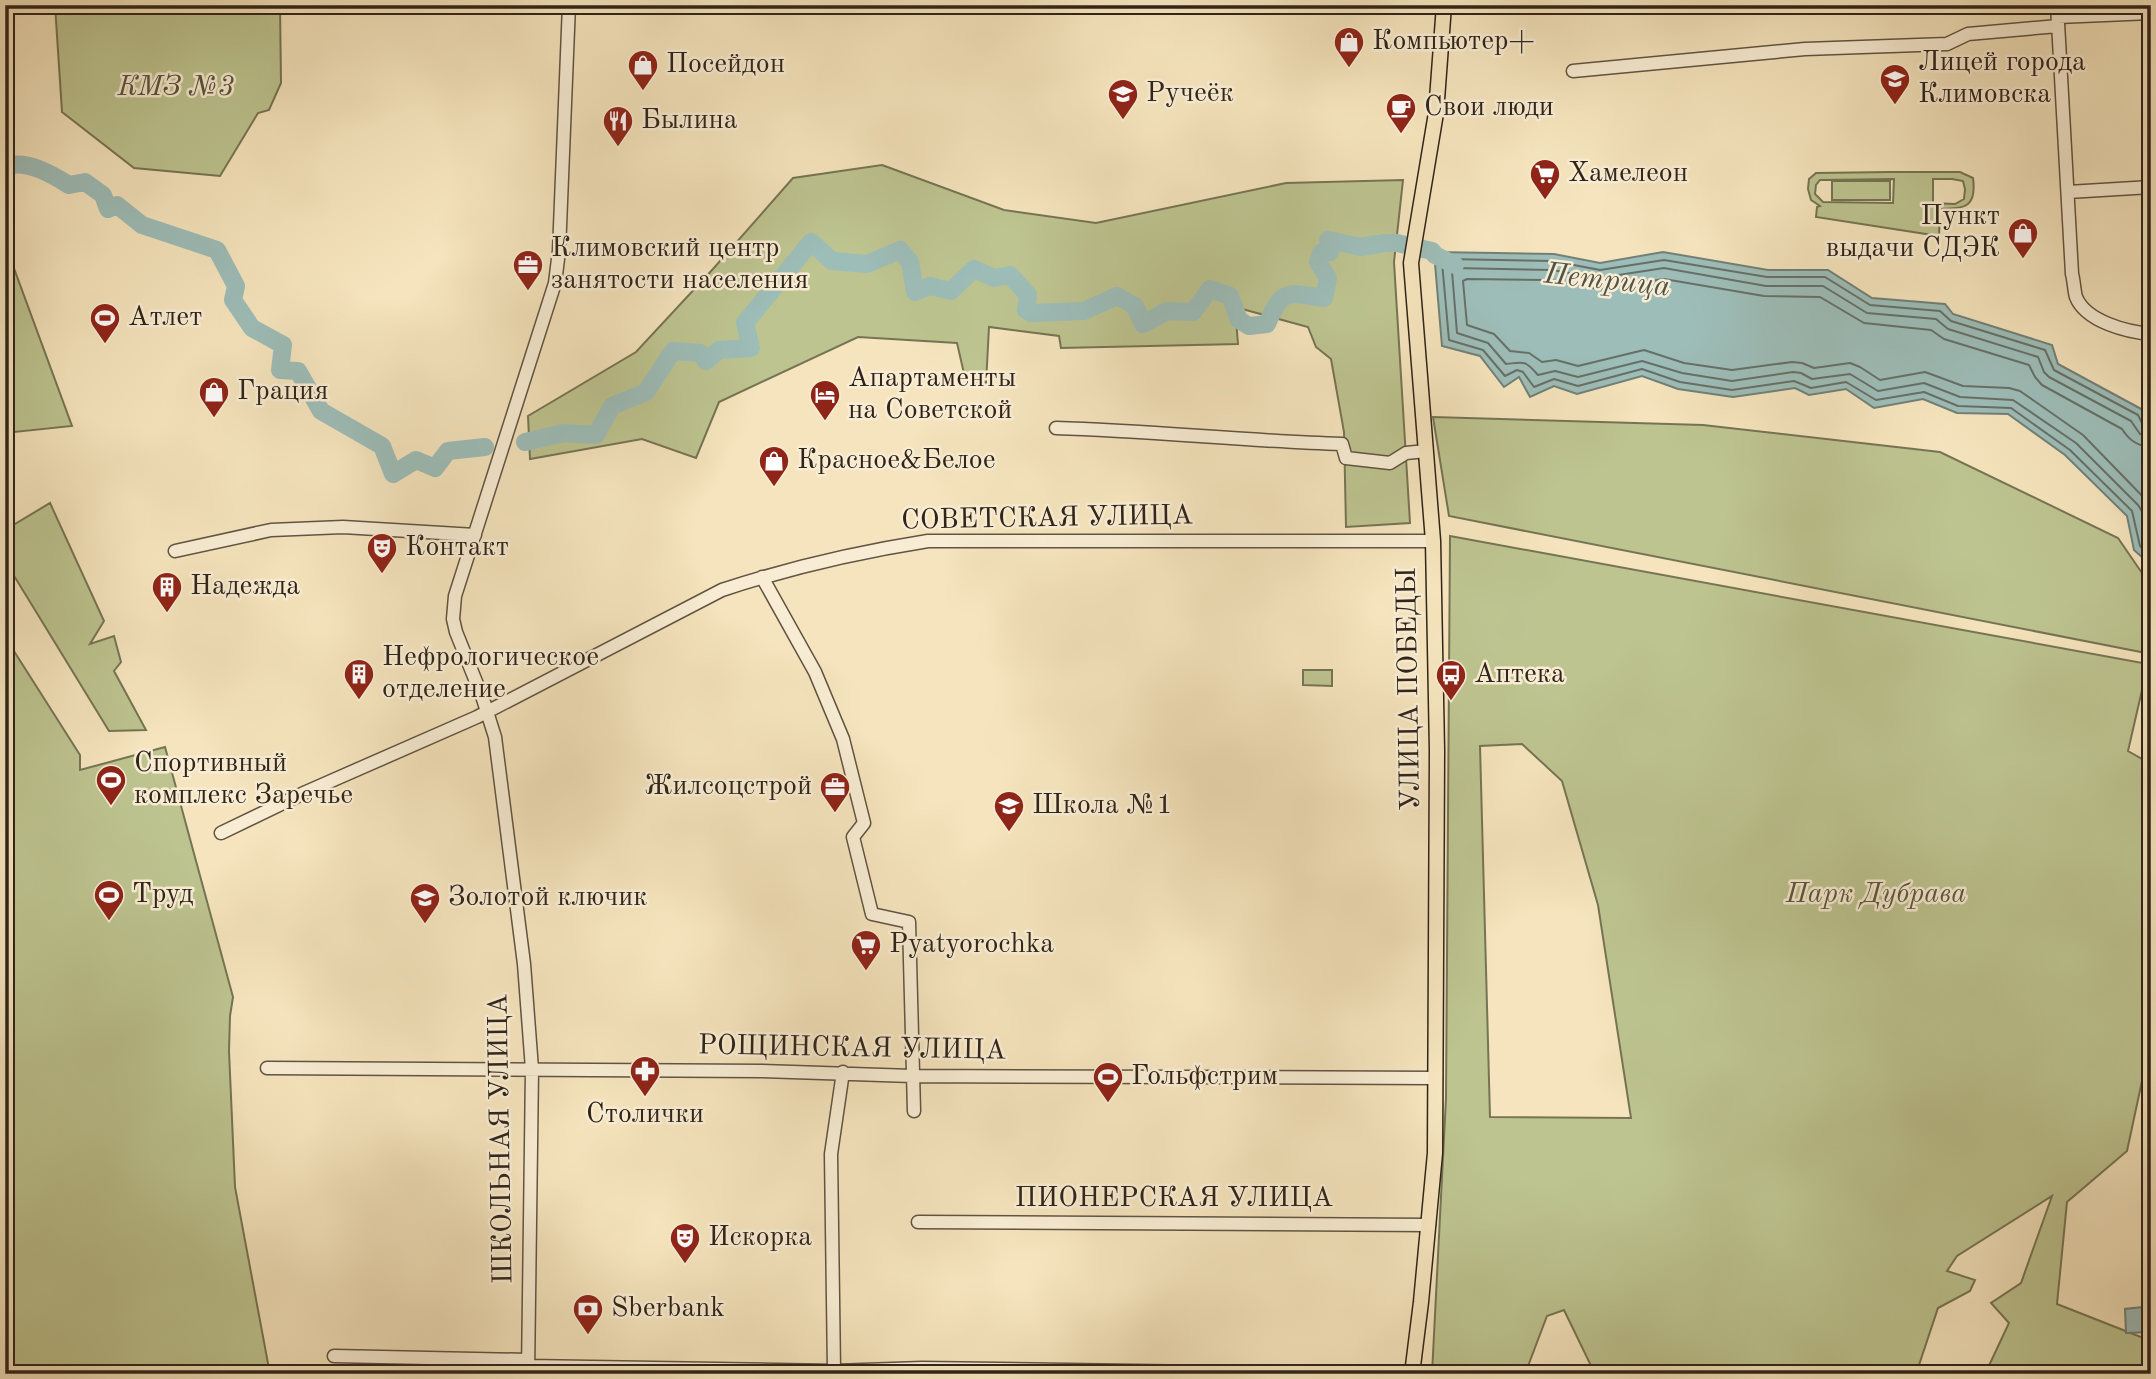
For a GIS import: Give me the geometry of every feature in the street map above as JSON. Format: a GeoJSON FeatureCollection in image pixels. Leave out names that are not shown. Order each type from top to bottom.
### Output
{"type":"FeatureCollection","features":[{"type":"Feature","properties":{"kind":"main road","name":"УЛИЦА ПОБЕДЫ"},"geometry":{"type":"LineString","coordinates":[[1412,1374],[1435,1153],[1437,704],[1433,541],[1411,263],[1436,113],[1444,5]]}},
{"type":"Feature","properties":{"kind":"street","name":"ШКОЛЬНАЯ УЛИЦА"},"geometry":{"type":"LineString","coordinates":[[528,1367],[532,1069],[524,964],[495,737],[453,619],[455,596],[555,283],[559,251],[569,5]]}},
{"type":"Feature","properties":{"kind":"street"},"geometry":{"type":"LineString","coordinates":[[1573,71],[1805,49],[1947,44],[1968,34],[2058,16],[2151,13]]}},
{"type":"Feature","properties":{"kind":"street"},"geometry":{"type":"LineString","coordinates":[[2058,16],[2072,274],[2077,298],[2084,309],[2098,319],[2130,332],[2151,334]]}},
{"type":"Feature","properties":{"kind":"street"},"geometry":{"type":"LineString","coordinates":[[2068,192],[2151,187]]}},
{"type":"Feature","properties":{"kind":"street"},"geometry":{"type":"LineString","coordinates":[[1056,428],[1149,431],[1262,441],[1342,444],[1346,458],[1390,463],[1406,453],[1426,451]]}},
{"type":"Feature","properties":{"kind":"street"},"geometry":{"type":"LineString","coordinates":[[174,551],[271,530],[343,527],[475,535]]}},
{"type":"Feature","properties":{"kind":"street","name":"СОВЕТСКАЯ УЛИЦА"},"geometry":{"type":"LineString","coordinates":[[221,833],[306,792],[487,712],[722,590],[762,577],[884,548],[928,541],[1433,541]]}},
{"type":"Feature","properties":{"kind":"street"},"geometry":{"type":"LineString","coordinates":[[762,577],[815,672],[843,739],[864,823],[853,837],[872,914],[909,922],[914,1111]]}},
{"type":"Feature","properties":{"kind":"street","name":"РОЩИНСКАЯ УЛИЦА"},"geometry":{"type":"LineString","coordinates":[[267,1068],[843,1072],[912,1076],[1436,1078]]}},
{"type":"Feature","properties":{"kind":"street"},"geometry":{"type":"LineString","coordinates":[[825,1371],[831,1154],[843,1072]]}},
{"type":"Feature","properties":{"kind":"street","name":"ПИОНЕРСКАЯ УЛИЦА"},"geometry":{"type":"LineString","coordinates":[[918,1222],[1429,1225]]}},
{"type":"Feature","properties":{"kind":"street"},"geometry":{"type":"LineString","coordinates":[[334,1356],[528,1367],[825,1371],[922,1368],[1347,1374]]}},
{"type":"Feature","properties":{"kind":"green space","name":"КМЗ №3"},"geometry":{"type":"Polygon","coordinates":[[[55,5],[280,5],[281,83],[269,110],[258,113],[220,176],[134,168],[62,112],[55,5]]]}},
{"type":"Feature","properties":{"kind":"green space"},"geometry":{"type":"Polygon","coordinates":[[[882,165],[1004,210],[1096,223],[1286,183],[1403,180],[1394,262],[1410,523],[1346,527],[1344,432],[1331,359],[1316,347],[1308,327],[1235,307],[1238,344],[1061,348],[1059,336],[989,327],[986,384],[966,382],[957,343],[858,337],[719,402],[696,458],[642,439],[530,459],[528,416],[636,352],[793,178],[882,165]]]}},
{"type":"Feature","properties":{"kind":"green space"},"geometry":{"type":"Polygon","coordinates":[[[1960,172],[1973,178],[1974,188],[1971,201],[1967,204],[1940,209],[1939,236],[1816,217],[1817,207],[1820,206],[1811,200],[1808,189],[1809,179],[1816,173],[1960,172]],[[1894,179],[1820,180],[1815,194],[1823,202],[1893,203],[1894,179]],[[1933,179],[1933,203],[1955,204],[1964,199],[1963,181],[1933,179]]]}},
{"type":"Feature","properties":{"kind":"green space"},"geometry":{"type":"Polygon","coordinates":[[[1832,181],[1890,181],[1890,200],[1832,200],[1832,181]]]}},
{"type":"Feature","properties":{"kind":"green space"},"geometry":{"type":"Polygon","coordinates":[[[5,244],[72,426],[5,433],[5,244]]]}},
{"type":"Feature","properties":{"kind":"green space"},"geometry":{"type":"Polygon","coordinates":[[[1433,417],[1703,425],[1940,452],[2118,538],[2142,573],[2151,576],[2151,654],[1449,516],[1433,417]]]}},
{"type":"Feature","properties":{"kind":"green space"},"geometry":{"type":"Polygon","coordinates":[[[50,503],[104,621],[90,644],[114,636],[121,662],[114,671],[146,730],[109,731],[5,561],[5,530],[50,503]]]}},
{"type":"Feature","properties":{"kind":"green space","name":"Парк Дубрава"},"geometry":{"type":"Polygon","coordinates":[[[1450,536],[2148,664],[2128,751],[2151,764],[2151,1039],[2127,1151],[2067,1202],[2057,1304],[2151,1341],[2151,1374],[1985,1374],[2009,1323],[1991,1303],[2021,1283],[2052,1196],[1957,1256],[1947,1271],[1975,1280],[1970,1291],[1938,1308],[1916,1374],[1595,1374],[1564,1310],[1547,1316],[1525,1374],[1432,1374],[1446,1098],[1450,536]],[[1522,744],[1480,746],[1490,1117],[1631,1118],[1598,905],[1562,781],[1522,744]]]}},
{"type":"Feature","properties":{"kind":"green space"},"geometry":{"type":"Polygon","coordinates":[[[5,637],[80,755],[80,770],[165,747],[233,997],[229,1051],[235,1187],[270,1374],[5,1374],[5,637]]]}},
{"type":"Feature","properties":{"kind":"green space"},"geometry":{"type":"Polygon","coordinates":[[[1303,670],[1332,670],[1332,686],[1303,685],[1303,670]]]}},
{"type":"Feature","properties":{"kind":"water"},"geometry":{"type":"Polygon","coordinates":[[[1434,252],[1554,254],[1600,263],[1663,252],[1768,270],[1828,270],[1872,298],[1945,304],[1953,314],[2052,345],[2058,364],[2145,411],[2151,433],[2151,565],[2134,550],[2127,516],[2065,455],[2008,414],[1957,413],[1923,399],[1874,408],[1846,389],[1809,395],[1795,388],[1733,397],[1678,389],[1642,376],[1577,394],[1554,386],[1530,397],[1519,377],[1504,387],[1480,356],[1442,346],[1434,252]]]}},
{"type":"Feature","properties":{"kind":"water"},"geometry":{"type":"Polygon","coordinates":[[[2151,1306],[2151,1332],[2126,1333],[2125,1309],[2151,1306]]]}},
{"type":"Feature","properties":{"kind":"waterway","name":"Петрица"},"geometry":{"type":"LineString","coordinates":[[5,167],[30,166],[69,185],[85,182],[103,195],[108,209],[117,205],[142,225],[217,250],[236,286],[233,300],[252,328],[283,345],[280,370],[298,371],[321,411],[382,446],[393,474],[416,460],[435,468],[448,451],[485,447]]}},
{"type":"Feature","properties":{"kind":"waterway","name":"Петрица"},"geometry":{"type":"LineString","coordinates":[[525,442],[564,433],[596,435],[612,406],[646,392],[673,351],[700,353],[706,361],[719,350],[751,348],[745,323],[811,242],[832,261],[867,264],[900,250],[910,262],[915,292],[930,286],[951,291],[974,269],[994,278],[1010,275],[1028,295],[1026,310],[1031,313],[1084,311],[1117,296],[1135,306],[1143,324],[1167,311],[1193,312],[1210,289],[1230,296],[1239,320],[1249,326],[1267,324],[1277,304],[1288,295],[1324,298],[1328,278],[1318,262],[1321,253],[1330,252],[1328,240],[1361,247],[1397,243],[1432,251],[1455,265]]}},
{"type":"Feature","properties":{"kind":"place","name":"Компьютер+"},"geometry":{"type":"Point","coordinates":[1349,69]}},
{"type":"Feature","properties":{"kind":"place","name":"Посейдон"},"geometry":{"type":"Point","coordinates":[643,92]}},
{"type":"Feature","properties":{"kind":"place","name":"Лицей города Климовска"},"geometry":{"type":"Point","coordinates":[1895,106]}},
{"type":"Feature","properties":{"kind":"place","name":"Ручеёк"},"geometry":{"type":"Point","coordinates":[1123,121]}},
{"type":"Feature","properties":{"kind":"place","name":"Свои люди"},"geometry":{"type":"Point","coordinates":[1401,135]}},
{"type":"Feature","properties":{"kind":"place","name":"Былина"},"geometry":{"type":"Point","coordinates":[618,148]}},
{"type":"Feature","properties":{"kind":"place","name":"Хамелеон"},"geometry":{"type":"Point","coordinates":[1545,201]}},
{"type":"Feature","properties":{"kind":"place","name":"Пункт выдачи СДЭК"},"geometry":{"type":"Point","coordinates":[2023,260]}},
{"type":"Feature","properties":{"kind":"place","name":"Климовский центр занятости населения"},"geometry":{"type":"Point","coordinates":[528,292]}},
{"type":"Feature","properties":{"kind":"place","name":"Атлет"},"geometry":{"type":"Point","coordinates":[105,345]}},
{"type":"Feature","properties":{"kind":"place","name":"Грация"},"geometry":{"type":"Point","coordinates":[214,419]}},
{"type":"Feature","properties":{"kind":"place","name":"Апартаменты на Советской"},"geometry":{"type":"Point","coordinates":[825,422]}},
{"type":"Feature","properties":{"kind":"place","name":"Красное&Белое"},"geometry":{"type":"Point","coordinates":[774,488]}},
{"type":"Feature","properties":{"kind":"place","name":"Контакт"},"geometry":{"type":"Point","coordinates":[382,575]}},
{"type":"Feature","properties":{"kind":"place","name":"Надежда"},"geometry":{"type":"Point","coordinates":[167,614]}},
{"type":"Feature","properties":{"kind":"place","name":"Нефрологическое отделение"},"geometry":{"type":"Point","coordinates":[359,701]}},
{"type":"Feature","properties":{"kind":"place","name":"Аптека"},"geometry":{"type":"Point","coordinates":[1451,702]}},
{"type":"Feature","properties":{"kind":"place","name":"Спортивный комплекс Заречье"},"geometry":{"type":"Point","coordinates":[111,807]}},
{"type":"Feature","properties":{"kind":"place","name":"Жилсоцстрой"},"geometry":{"type":"Point","coordinates":[835,814]}},
{"type":"Feature","properties":{"kind":"place","name":"Школа №1"},"geometry":{"type":"Point","coordinates":[1009,833]}},
{"type":"Feature","properties":{"kind":"place","name":"Труд"},"geometry":{"type":"Point","coordinates":[109,922]}},
{"type":"Feature","properties":{"kind":"place","name":"Золотой ключик"},"geometry":{"type":"Point","coordinates":[425,925]}},
{"type":"Feature","properties":{"kind":"place","name":"Pyatyorochka"},"geometry":{"type":"Point","coordinates":[866,972]}},
{"type":"Feature","properties":{"kind":"place","name":"Столички"},"geometry":{"type":"Point","coordinates":[645,1098]}},
{"type":"Feature","properties":{"kind":"place","name":"Гольфстрим"},"geometry":{"type":"Point","coordinates":[1108,1104]}},
{"type":"Feature","properties":{"kind":"place","name":"Искорка"},"geometry":{"type":"Point","coordinates":[685,1265]}},
{"type":"Feature","properties":{"kind":"place","name":"Sberbank"},"geometry":{"type":"Point","coordinates":[588,1336]}}]}
